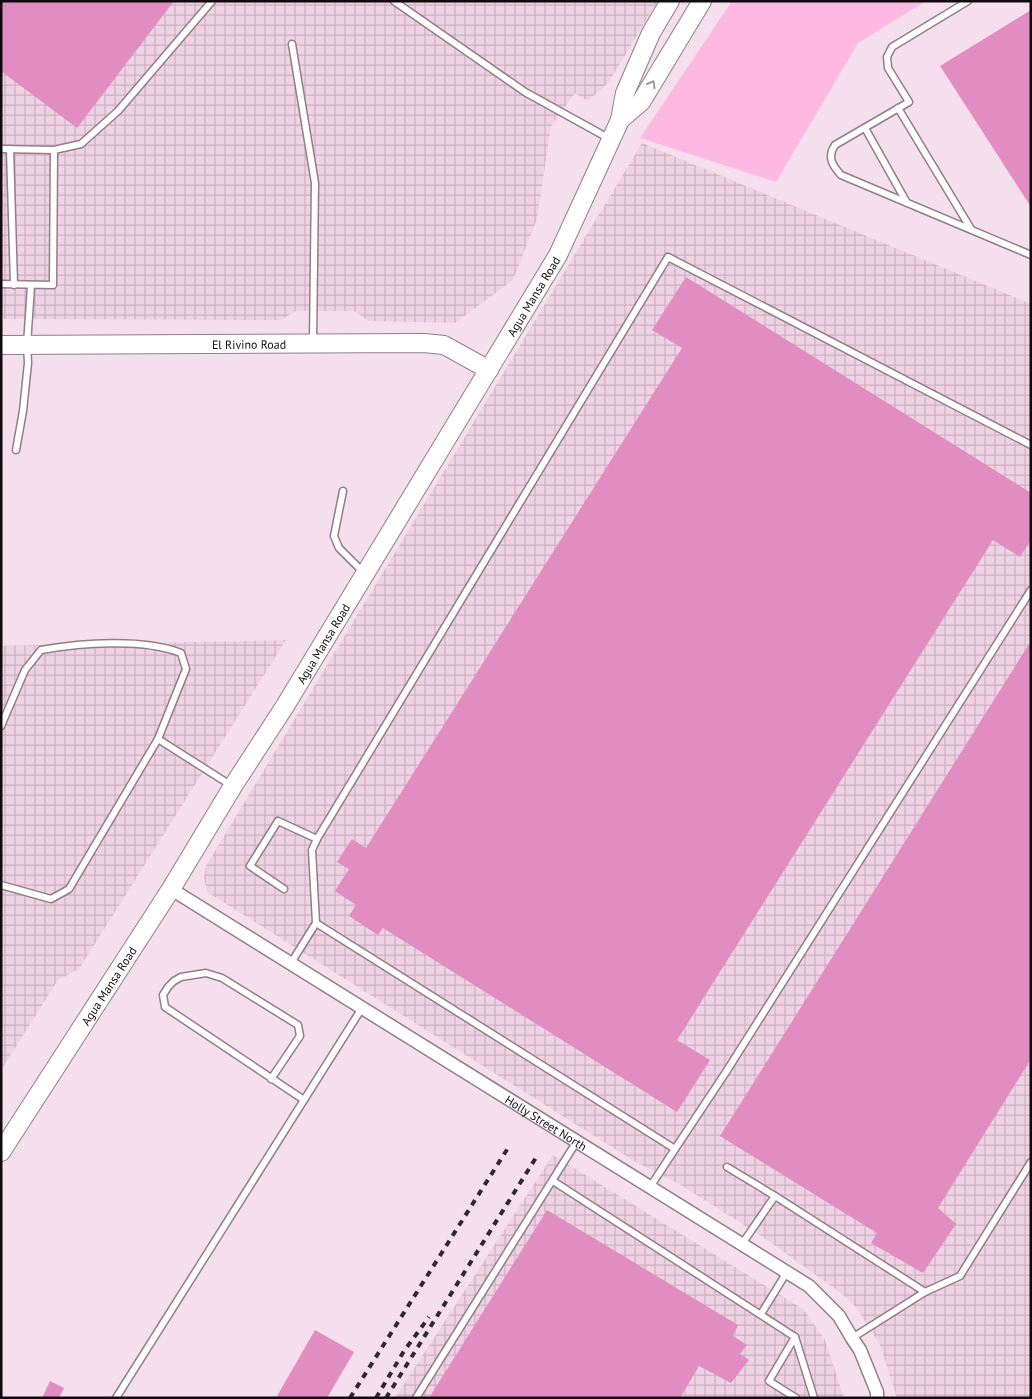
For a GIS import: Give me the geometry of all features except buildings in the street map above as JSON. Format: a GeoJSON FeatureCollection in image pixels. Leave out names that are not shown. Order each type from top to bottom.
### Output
{"type":"FeatureCollection","features":[{"type":"Feature","properties":{"kind":"main road","name":"Agua Mansa Road"},"geometry":{"type":"LineString","coordinates":[[1,1152],[172,889],[558,255],[620,120],[625,93],[651,33],[670,1]]}},
{"type":"Feature","properties":{"kind":"main road","name":"Agua Mansa Road"},"geometry":{"type":"LineString","coordinates":[[620,120],[641,102],[702,1]]}},
{"type":"Feature","properties":{"kind":"main road","name":"El Rivino Road"},"geometry":{"type":"LineString","coordinates":[[1,345],[424,343],[444,345],[489,370]]}},
{"type":"Feature","properties":{"kind":"street","name":"Holly Street North"},"geometry":{"type":"LineString","coordinates":[[172,889],[809,1286],[838,1316],[860,1350],[877,1392],[877,1398]]}},
{"type":"Feature","properties":{"kind":"lane"},"geometry":{"type":"LineString","coordinates":[[1,148],[54,150],[80,144],[118,111],[212,1]]}},
{"type":"Feature","properties":{"kind":"lane"},"geometry":{"type":"LineString","coordinates":[[394,1],[526,92],[611,140]]}},
{"type":"Feature","properties":{"kind":"lane"},"geometry":{"type":"LineString","coordinates":[[968,1],[892,46],[887,57],[888,68],[909,102],[836,146],[831,152],[832,166],[841,175],[1031,255]]}},
{"type":"Feature","properties":{"kind":"lane"},"geometry":{"type":"LineString","coordinates":[[292,44],[315,183],[313,343]]}},
{"type":"Feature","properties":{"kind":"lane"},"geometry":{"type":"LineString","coordinates":[[898,108],[972,230]]}},
{"type":"Feature","properties":{"kind":"lane"},"geometry":{"type":"LineString","coordinates":[[865,128],[907,203]]}},
{"type":"Feature","properties":{"kind":"lane"},"geometry":{"type":"LineString","coordinates":[[10,149],[14,285]]}},
{"type":"Feature","properties":{"kind":"lane"},"geometry":{"type":"LineString","coordinates":[[1,284],[53,285],[54,150]]}},
{"type":"Feature","properties":{"kind":"lane"},"geometry":{"type":"LineString","coordinates":[[291,964],[316,924],[312,850],[317,839],[668,258],[1031,445]]}},
{"type":"Feature","properties":{"kind":"lane"},"geometry":{"type":"LineString","coordinates":[[16,450],[28,363],[32,286]]}},
{"type":"Feature","properties":{"kind":"lane"},"geometry":{"type":"LineString","coordinates":[[343,491],[334,536],[339,548],[365,574]]}},
{"type":"Feature","properties":{"kind":"lane"},"geometry":{"type":"LineString","coordinates":[[650,1187],[726,1072],[1031,590]]}},
{"type":"Feature","properties":{"kind":"lane"},"geometry":{"type":"LineString","coordinates":[[1,726],[25,670],[41,650],[91,644],[166,647],[181,653],[186,669],[158,739],[69,889],[51,899],[1,885]]}},
{"type":"Feature","properties":{"kind":"lane"},"geometry":{"type":"LineString","coordinates":[[158,739],[233,786]]}},
{"type":"Feature","properties":{"kind":"lane"},"geometry":{"type":"LineString","coordinates":[[284,889],[250,866],[278,821],[317,839]]}},
{"type":"Feature","properties":{"kind":"lane"},"geometry":{"type":"LineString","coordinates":[[316,924],[675,1148]]}},
{"type":"Feature","properties":{"kind":"lane"},"geometry":{"type":"LineString","coordinates":[[271,1078],[300,1036],[298,1025],[222,978],[206,973],[181,977],[168,986],[163,995],[165,1007],[271,1078],[304,1100]]}},
{"type":"Feature","properties":{"kind":"lane"},"geometry":{"type":"LineString","coordinates":[[116,1398],[362,1008]]}},
{"type":"Feature","properties":{"kind":"lane"},"geometry":{"type":"LineString","coordinates":[[416,1398],[577,1141]]}},
{"type":"Feature","properties":{"kind":"lane"},"geometry":{"type":"LineString","coordinates":[[852,1338],[925,1292],[960,1276],[1031,1162]]}},
{"type":"Feature","properties":{"kind":"lane"},"geometry":{"type":"LineString","coordinates":[[727,1167],[925,1292]]}},
{"type":"Feature","properties":{"kind":"lane"},"geometry":{"type":"LineString","coordinates":[[553,1181],[795,1337],[814,1398]]}},
{"type":"Feature","properties":{"kind":"lane"},"geometry":{"type":"LineString","coordinates":[[742,1244],[775,1196]]}},
{"type":"Feature","properties":{"kind":"lane"},"geometry":{"type":"LineString","coordinates":[[761,1314],[787,1272]]}},
{"type":"Feature","properties":{"kind":"lane"},"geometry":{"type":"LineString","coordinates":[[795,1337],[769,1382],[796,1398]]}},
{"type":"Feature","properties":{"kind":"shaded area"},"geometry":{"type":"Polygon","coordinates":[[[1,1],[658,1],[608,83],[588,101],[575,93],[551,126],[537,219],[513,280],[455,323],[369,321],[354,311],[296,311],[281,320],[1,319],[1,1]]]}},
{"type":"Feature","properties":{"kind":"shaded area"},"geometry":{"type":"Polygon","coordinates":[[[732,1],[926,1],[858,43],[776,182],[640,138],[732,1]]]}},
{"type":"Feature","properties":{"kind":"shaded area"},"geometry":{"type":"Polygon","coordinates":[[[642,143],[1031,304],[1031,1398],[897,1398],[880,1345],[856,1307],[841,1293],[763,1237],[679,1184],[634,1161],[207,892],[204,878],[206,866],[642,143]]]}},
{"type":"Feature","properties":{"kind":"shaded area"},"geometry":{"type":"Polygon","coordinates":[[[286,640],[79,969],[58,980],[1,1070],[1,646],[286,640]]]}},
{"type":"Feature","properties":{"kind":"shaded area"},"geometry":{"type":"Polygon","coordinates":[[[553,1155],[803,1309],[825,1340],[844,1398],[395,1398],[553,1155]]]}},
{"type":"Feature","properties":{"kind":"railway"},"geometry":{"type":"LineString","coordinates":[[350,1398],[508,1148]]}},
{"type":"Feature","properties":{"kind":"railway"},"geometry":{"type":"LineString","coordinates":[[386,1398],[537,1156]]}},
{"type":"Feature","properties":{"kind":"railway"},"geometry":{"type":"LineString","coordinates":[[376,1398],[404,1351],[429,1317]]}}]}
